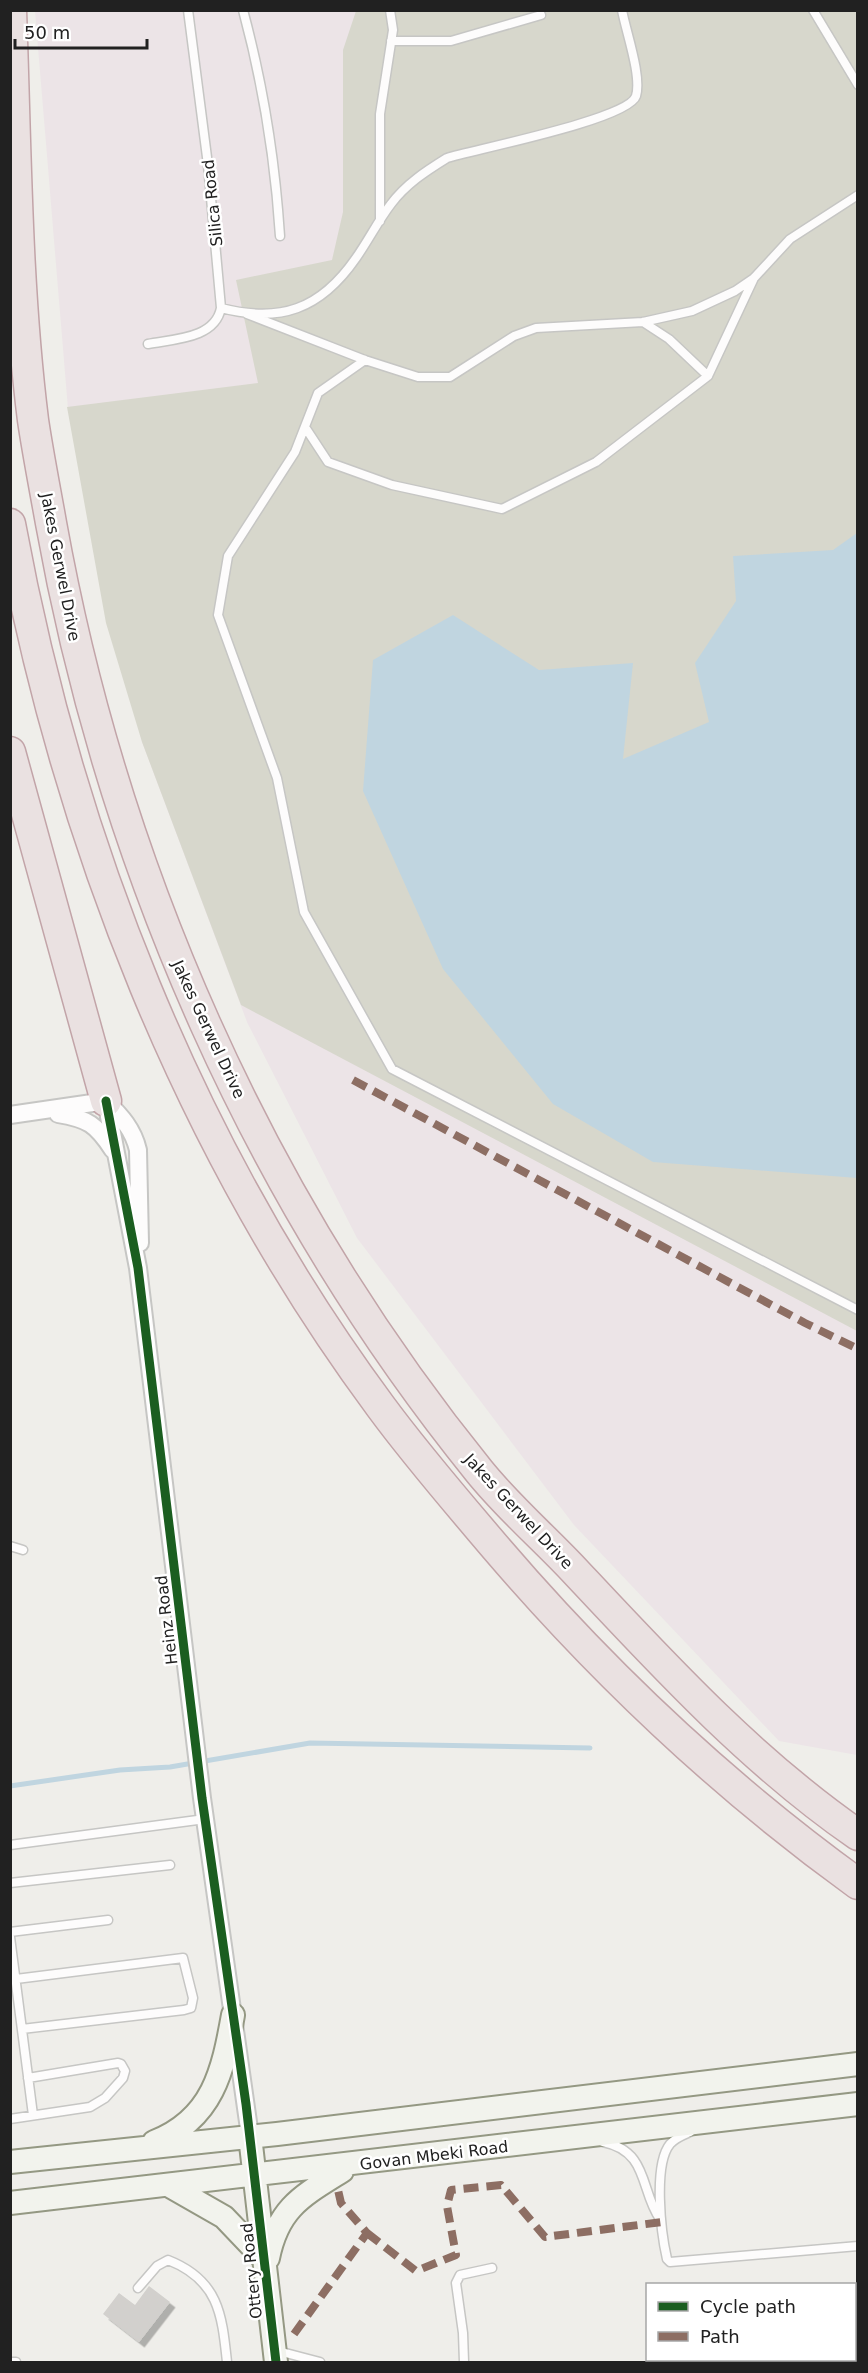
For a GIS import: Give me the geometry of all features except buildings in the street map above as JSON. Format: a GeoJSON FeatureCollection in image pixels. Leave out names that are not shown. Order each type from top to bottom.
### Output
{"type":"FeatureCollection","features":[{"type":"Feature","properties":{"kind":"highway","name":"Jakes Gerwel Drive"},"geometry":{"type":"LineString","coordinates":[[10,10],[24,326],[34,423],[64,593],[82,674],[112,779],[175,956],[225,1067],[278,1170],[344,1283],[414,1386],[483,1476],[658,1661],[752,1750],[858,1835]]}},
{"type":"Feature","properties":{"kind":"highway"},"geometry":{"type":"LineString","coordinates":[[10,524],[24,601],[75,795],[137,966],[184,1074],[242,1190],[307,1299],[381,1407],[529,1587],[584,1646],[624,1688],[722,1778],[814,1853],[858,1884]]}},
{"type":"Feature","properties":{"kind":"highway"},"geometry":{"type":"LineString","coordinates":[[10,752],[106,1101]]}},
{"type":"Feature","properties":{"kind":"main road"},"geometry":{"type":"LineString","coordinates":[[142,2147],[165,2138],[183,2126],[206,2102],[223,2068],[233,2016]]}},
{"type":"Feature","properties":{"kind":"main road"},"geometry":{"type":"LineString","coordinates":[[10,2162],[858,2064]]}},
{"type":"Feature","properties":{"kind":"main road","name":"Govan Mbeki Road"},"geometry":{"type":"LineString","coordinates":[[10,2203],[858,2104]]}},
{"type":"Feature","properties":{"kind":"main road","name":"Ottery Road"},"geometry":{"type":"LineString","coordinates":[[250,2136],[275,2356]]}},
{"type":"Feature","properties":{"kind":"main road"},"geometry":{"type":"LineString","coordinates":[[265,2266],[280,2219],[289,2208],[323,2181],[351,2165]]}},
{"type":"Feature","properties":{"kind":"main road"},"geometry":{"type":"LineString","coordinates":[[168,2186],[224,2217],[265,2266]]}},
{"type":"Feature","properties":{"kind":"street"},"geometry":{"type":"LineString","coordinates":[[10,1115],[45,1112],[106,1101]]}},
{"type":"Feature","properties":{"kind":"street","name":"Heinz Road"},"geometry":{"type":"LineString","coordinates":[[106,1101],[138,1268],[202,1798],[250,2136]]}},
{"type":"Feature","properties":{"kind":"street","name":"Heinz Road"},"geometry":{"type":"LineString","coordinates":[[106,1101],[129,1127],[138,1150],[141,1230],[138,1268]]}},
{"type":"Feature","properties":{"kind":"street"},"geometry":{"type":"LineString","coordinates":[[45,1112],[86,1120],[102,1133],[118,1156]]}},
{"type":"Feature","properties":{"kind":"lane","name":"Silica Road"},"geometry":{"type":"LineString","coordinates":[[188,10],[208,165],[221,308]]}},
{"type":"Feature","properties":{"kind":"lane"},"geometry":{"type":"LineString","coordinates":[[243,10],[269,131],[280,236]]}},
{"type":"Feature","properties":{"kind":"lane"},"geometry":{"type":"LineString","coordinates":[[380,221],[380,114],[391,41],[390,10]]}},
{"type":"Feature","properties":{"kind":"lane"},"geometry":{"type":"LineString","coordinates":[[148,344],[202,333],[218,320],[221,308],[268,316],[287,312],[319,297],[354,260],[380,221],[409,184],[447,158],[600,119],[629,105],[636,96],[637,79],[622,10]]}},
{"type":"Feature","properties":{"kind":"lane"},"geometry":{"type":"LineString","coordinates":[[813,10],[858,85]]}},
{"type":"Feature","properties":{"kind":"lane"},"geometry":{"type":"LineString","coordinates":[[391,41],[451,41],[541,15]]}},
{"type":"Feature","properties":{"kind":"lane"},"geometry":{"type":"LineString","coordinates":[[247,314],[365,360],[418,377],[450,377],[514,336],[536,328],[643,322],[692,311],[735,291],[754,278],[790,239],[858,195]]}},
{"type":"Feature","properties":{"kind":"lane"},"geometry":{"type":"LineString","coordinates":[[305,427],[328,462],[392,485],[502,509],[596,462],[708,376],[754,278]]}},
{"type":"Feature","properties":{"kind":"lane"},"geometry":{"type":"LineString","coordinates":[[643,322],[669,339],[708,376]]}},
{"type":"Feature","properties":{"kind":"lane"},"geometry":{"type":"LineString","coordinates":[[365,360],[318,393],[295,452],[228,556],[218,615],[277,778],[304,912],[392,1069],[858,1310]]}},
{"type":"Feature","properties":{"kind":"lane"},"geometry":{"type":"LineString","coordinates":[[10,1546],[23,1550]]}},
{"type":"Feature","properties":{"kind":"lane"},"geometry":{"type":"LineString","coordinates":[[10,1845],[205,1819]]}},
{"type":"Feature","properties":{"kind":"lane"},"geometry":{"type":"LineString","coordinates":[[10,1882],[170,1865]]}},
{"type":"Feature","properties":{"kind":"lane"},"geometry":{"type":"LineString","coordinates":[[10,1932],[108,1920]]}},
{"type":"Feature","properties":{"kind":"lane"},"geometry":{"type":"LineString","coordinates":[[10,1937],[33,2115]]}},
{"type":"Feature","properties":{"kind":"lane"},"geometry":{"type":"LineString","coordinates":[[16,1979],[183,1958],[193,1998],[191,2008],[184,2010],[22,2029]]}},
{"type":"Feature","properties":{"kind":"lane"},"geometry":{"type":"LineString","coordinates":[[10,2119],[90,2107],[105,2098],[123,2078],[125,2071],[122,2064],[118,2063],[28,2078]]}},
{"type":"Feature","properties":{"kind":"lane"},"geometry":{"type":"LineString","coordinates":[[709,2122],[675,2139],[668,2145],[663,2162],[662,2222],[667,2259],[675,2264],[858,2246]]}},
{"type":"Feature","properties":{"kind":"lane"},"geometry":{"type":"LineString","coordinates":[[581,2138],[610,2144],[625,2152],[637,2164],[662,2222]]}},
{"type":"Feature","properties":{"kind":"lane"},"geometry":{"type":"LineString","coordinates":[[138,2288],[157,2265],[168,2260],[205,2284],[216,2297],[223,2319],[227,2362]]}},
{"type":"Feature","properties":{"kind":"lane"},"geometry":{"type":"LineString","coordinates":[[464,2362],[463,2333],[456,2283],[460,2276],[492,2268]]}},
{"type":"Feature","properties":{"kind":"lane"},"geometry":{"type":"LineString","coordinates":[[275,2356],[320,2362]]}},
{"type":"Feature","properties":{"kind":"lane"},"geometry":{"type":"LineString","coordinates":[[10,2362],[16,2362]]}},
{"type":"Feature","properties":{"kind":"shaded area"},"geometry":{"type":"Polygon","coordinates":[[[35,11],[857,11],[857,1755],[779,1741],[574,1525],[357,1238],[247,1022],[142,742],[68,409],[35,11]]]}},
{"type":"Feature","properties":{"kind":"shaded area"},"geometry":{"type":"Polygon","coordinates":[[[356,11],[857,11],[857,1331],[241,1005],[142,742],[106,623],[67,407],[258,383],[236,280],[332,260],[343,212],[343,50],[356,11]]]}},
{"type":"Feature","properties":{"kind":"water"},"geometry":{"type":"Polygon","coordinates":[[[857,533],[857,1178],[653,1162],[553,1104],[443,969],[363,791],[373,660],[453,615],[539,670],[633,663],[623,759],[709,722],[695,663],[736,601],[733,556],[833,550],[857,533]]]}},
{"type":"Feature","properties":{"kind":"waterway"},"geometry":{"type":"LineString","coordinates":[[10,1786],[120,1770],[170,1767],[310,1743],[590,1748]]}},
{"type":"Feature","properties":{"kind":"marked path"},"geometry":{"type":"LineString","coordinates":[[353,1080],[805,1323],[858,1349]]}},
{"type":"Feature","properties":{"kind":"marked path"},"geometry":{"type":"LineString","coordinates":[[367,2233],[416,2271],[456,2255],[447,2206],[451,2190],[501,2185],[545,2237],[662,2222]]}},
{"type":"Feature","properties":{"kind":"marked path"},"geometry":{"type":"LineString","coordinates":[[294,2334],[367,2233],[341,2203],[338,2190]]}},
{"type":"Feature","properties":{"kind":"cycle path"},"geometry":{"type":"LineString","coordinates":[[106,1101],[138,1268],[202,1798],[246,2104],[276,2362]]}}]}
